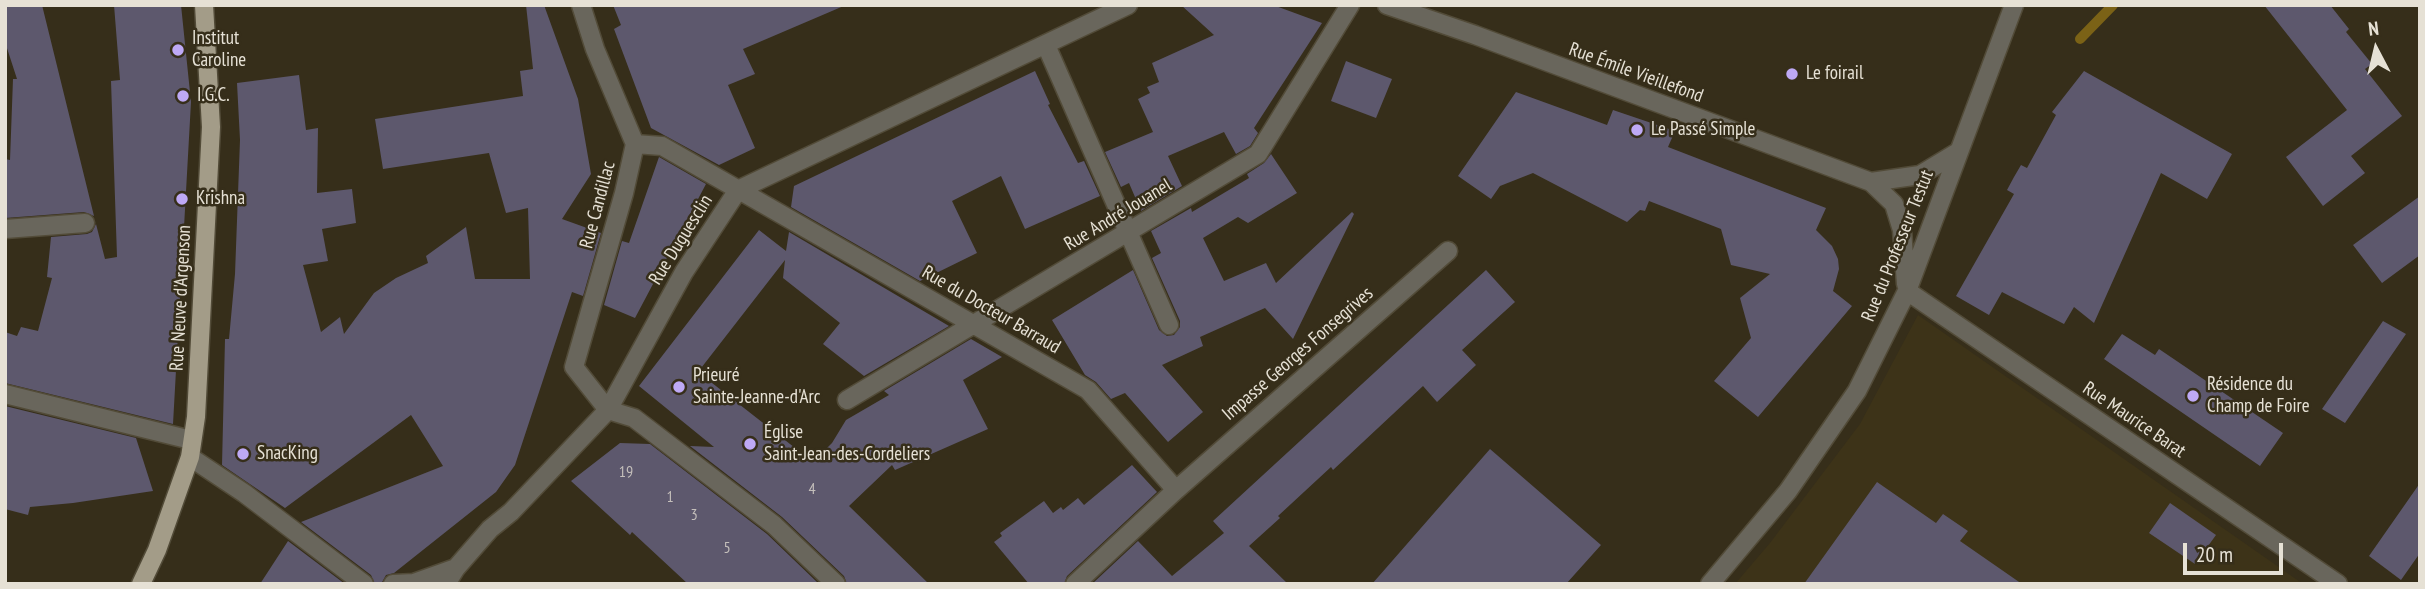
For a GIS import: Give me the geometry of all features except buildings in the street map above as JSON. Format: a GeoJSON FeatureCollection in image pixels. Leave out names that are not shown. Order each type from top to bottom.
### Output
{"type":"FeatureCollection","features":[{"type":"Feature","properties":{"kind":"main road","name":"Rue Neuve d'Argenson"},"geometry":{"type":"LineString","coordinates":[[141,584],[158,550],[190,449],[196,417],[211,127],[204,5]]}},
{"type":"Feature","properties":{"kind":"street","name":"Rue Candillac"},"geometry":{"type":"LineString","coordinates":[[581,5],[595,50],[635,144],[624,193],[574,367],[608,410]]}},
{"type":"Feature","properties":{"kind":"street","name":"Rue Duguesclin"},"geometry":{"type":"LineString","coordinates":[[446,584],[489,529],[510,512],[608,410],[684,272],[738,190],[1128,5]]}},
{"type":"Feature","properties":{"kind":"street","name":"Rue André Jouanel"},"geometry":{"type":"LineString","coordinates":[[848,400],[1258,154],[1350,5]]}},
{"type":"Feature","properties":{"kind":"street","name":"Rue Émile Vieillefond"},"geometry":{"type":"LineString","coordinates":[[1387,5],[1871,182],[1894,204],[1902,230],[1907,291]]}},
{"type":"Feature","properties":{"kind":"street","name":"Rue du Professeur Testut"},"geometry":{"type":"LineString","coordinates":[[1710,584],[1788,491],[1857,391],[1907,291],[2014,5]]}},
{"type":"Feature","properties":{"kind":"street"},"geometry":{"type":"LineString","coordinates":[[1046,45],[1169,326]]}},
{"type":"Feature","properties":{"kind":"street","name":"Rue du Docteur Barraud"},"geometry":{"type":"LineString","coordinates":[[635,144],[662,146],[1088,390],[1176,489]]}},
{"type":"Feature","properties":{"kind":"street","name":"Rue Émile Vieillefond"},"geometry":{"type":"LineString","coordinates":[[1871,182],[1920,175],[1958,152]]}},
{"type":"Feature","properties":{"kind":"street"},"geometry":{"type":"LineString","coordinates":[[5,229],[85,223]]}},
{"type":"Feature","properties":{"kind":"street","name":"Impasse Georges Fonsegrives"},"geometry":{"type":"LineString","coordinates":[[1176,489],[1448,251]]}},
{"type":"Feature","properties":{"kind":"street","name":"Rue Maurice Barat"},"geometry":{"type":"LineString","coordinates":[[1907,291],[2337,584]]}},
{"type":"Feature","properties":{"kind":"street"},"geometry":{"type":"LineString","coordinates":[[5,394],[190,449],[364,584]]}},
{"type":"Feature","properties":{"kind":"street"},"geometry":{"type":"LineString","coordinates":[[608,410],[634,418],[774,525],[836,584]]}},
{"type":"Feature","properties":{"kind":"street"},"geometry":{"type":"LineString","coordinates":[[1075,584],[1176,489]]}},
{"type":"Feature","properties":{"kind":"street"},"geometry":{"type":"LineString","coordinates":[[393,584],[414,583],[456,568]]}},
{"type":"Feature","properties":{"kind":"shaded area"},"geometry":{"type":"Polygon","coordinates":[[[1918,315],[2303,584],[1735,584],[1770,543],[1860,424],[1918,315]]]}},
{"type":"Feature","properties":{"kind":"waterway"},"geometry":{"type":"LineString","coordinates":[[2080,39],[2113,5]]}},
{"type":"Feature","properties":{"kind":"place","name":"Institut Caroline"},"geometry":{"type":"Point","coordinates":[178,50]}},
{"type":"Feature","properties":{"kind":"place","name":"Le foirail"},"geometry":{"type":"Point","coordinates":[1792,74]}},
{"type":"Feature","properties":{"kind":"place","name":"I.G.C."},"geometry":{"type":"Point","coordinates":[183,96]}},
{"type":"Feature","properties":{"kind":"place","name":"Le Passé Simple"},"geometry":{"type":"Point","coordinates":[1637,130]}},
{"type":"Feature","properties":{"kind":"place","name":"Krishna"},"geometry":{"type":"Point","coordinates":[182,199]}},
{"type":"Feature","properties":{"kind":"place","name":"Prieuré Sainte-Jeanne-d'Arc"},"geometry":{"type":"Point","coordinates":[679,387]}},
{"type":"Feature","properties":{"kind":"place","name":"Résidence du Champ de Foire"},"geometry":{"type":"Point","coordinates":[2193,396]}},
{"type":"Feature","properties":{"kind":"place","name":"Église Saint-Jean-des-Cordeliers"},"geometry":{"type":"Point","coordinates":[750,444]}},
{"type":"Feature","properties":{"kind":"place","name":"SnacKing"},"geometry":{"type":"Point","coordinates":[243,454]}}]}
